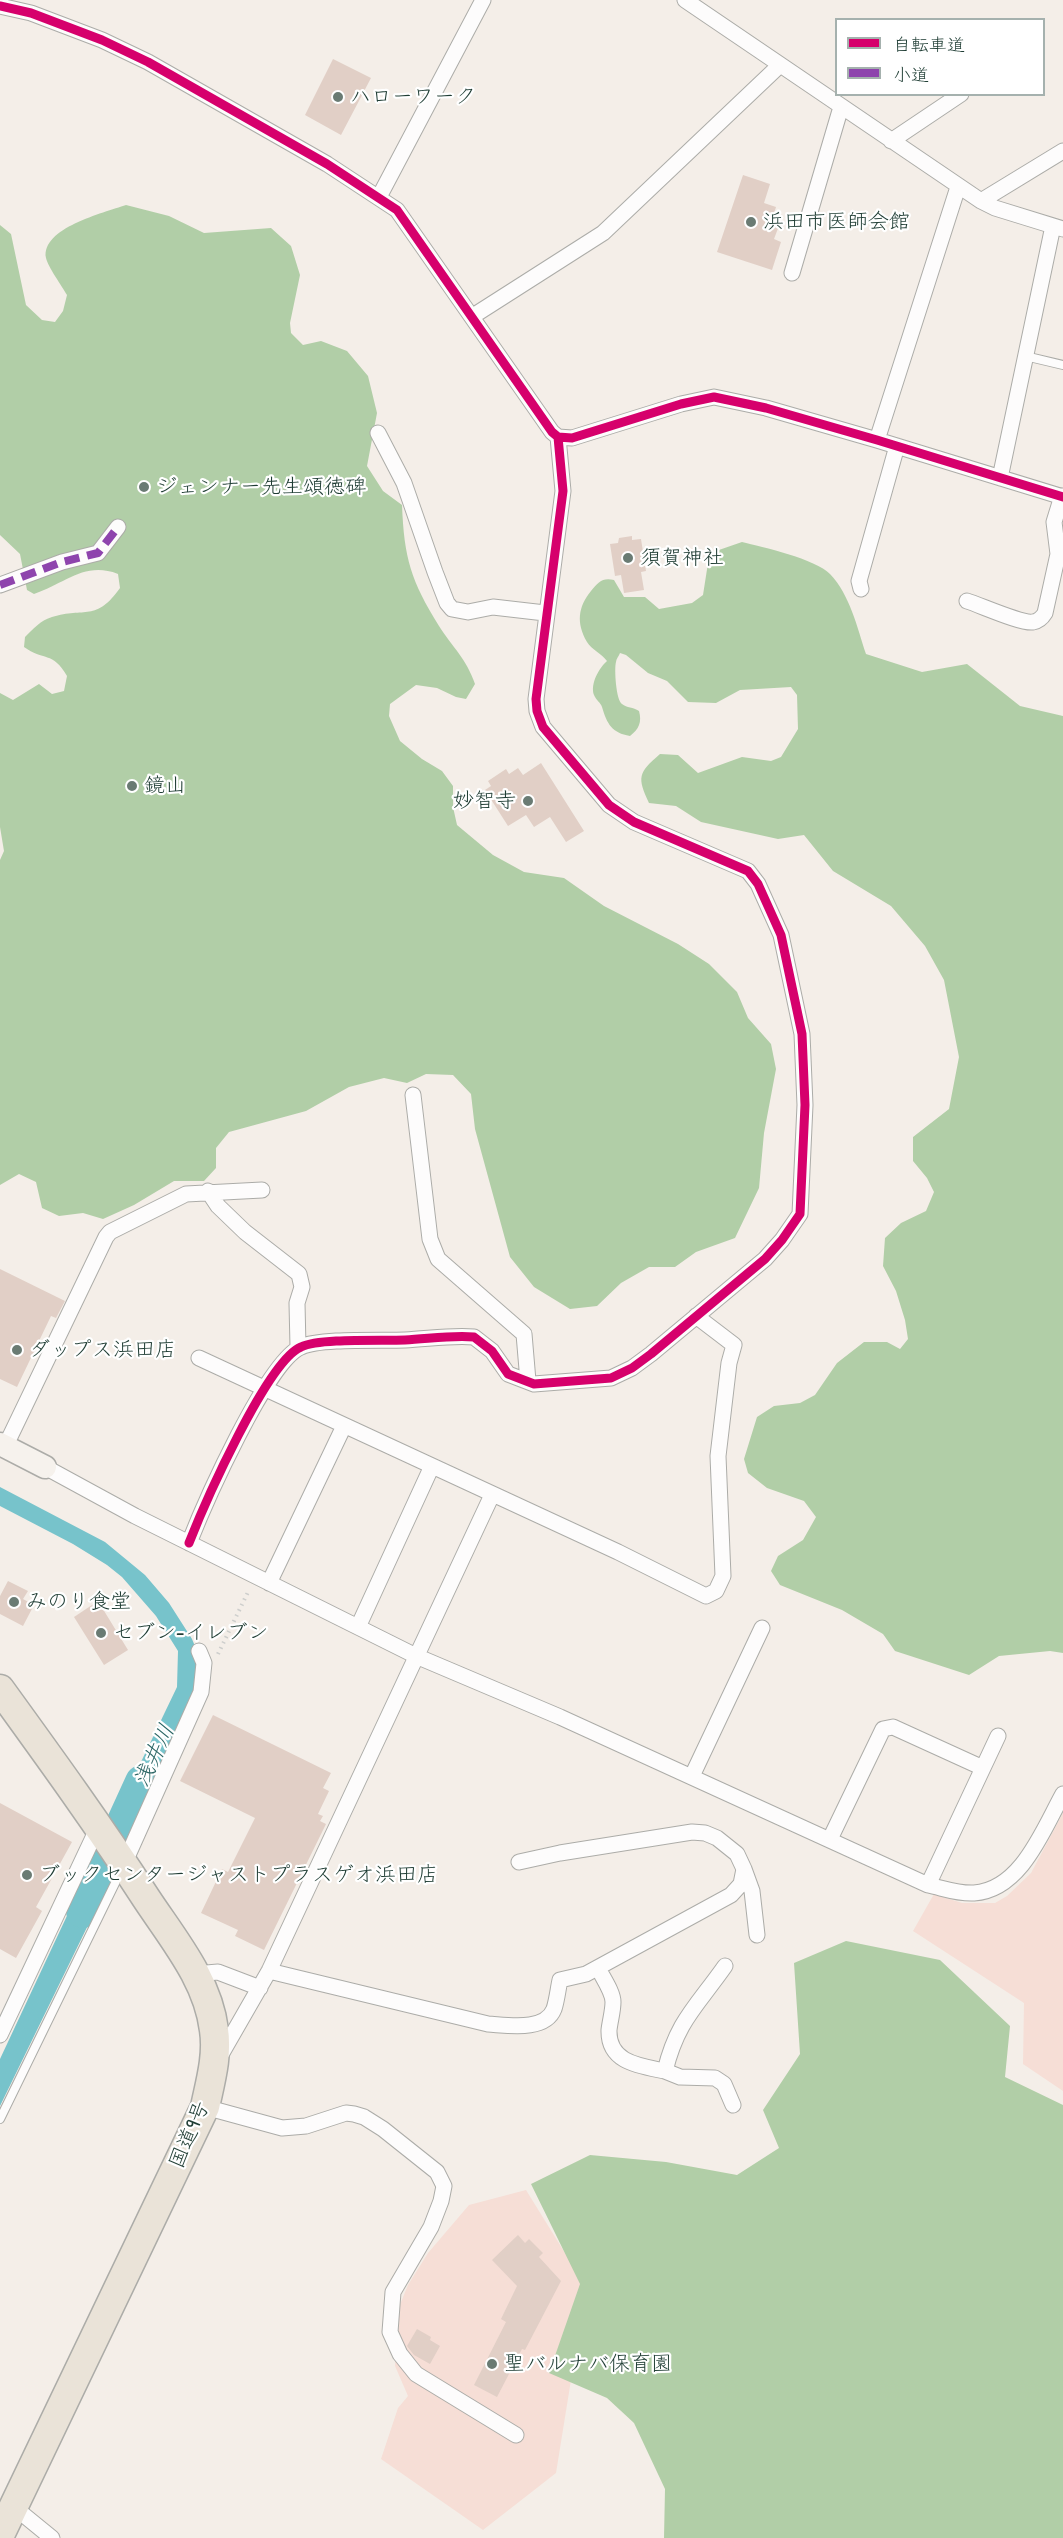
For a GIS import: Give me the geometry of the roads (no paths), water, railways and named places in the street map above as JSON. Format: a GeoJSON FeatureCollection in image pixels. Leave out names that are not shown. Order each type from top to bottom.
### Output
{"type":"FeatureCollection","features":[{"type":"Feature","properties":{"kind":"highway","name":"国道9号"},"geometry":{"type":"LineString","coordinates":[[0,1689],[112,1846],[195,1974],[204,1993],[214,2031],[213,2069],[205,2107],[0,2535]]}},
{"type":"Feature","properties":{"kind":"street"},"geometry":{"type":"LineString","coordinates":[[379,197],[483,0]]}},
{"type":"Feature","properties":{"kind":"street"},"geometry":{"type":"LineString","coordinates":[[685,0],[981,201],[995,208],[1058,227],[1025,356],[1000,478]]}},
{"type":"Feature","properties":{"kind":"street"},"geometry":{"type":"LineString","coordinates":[[0,6],[31,13],[102,40],[148,62],[327,164],[397,210],[552,432],[558,437],[572,438],[681,404],[714,397],[766,408],[1062,497],[1054,522],[1058,554],[1045,613],[1041,618],[1037,622],[1026,622],[967,601]]}},
{"type":"Feature","properties":{"kind":"street"},"geometry":{"type":"LineString","coordinates":[[473,316],[603,233],[780,65]]}},
{"type":"Feature","properties":{"kind":"street"},"geometry":{"type":"LineString","coordinates":[[891,141],[958,96]]}},
{"type":"Feature","properties":{"kind":"street"},"geometry":{"type":"LineString","coordinates":[[792,273],[841,107]]}},
{"type":"Feature","properties":{"kind":"street"},"geometry":{"type":"LineString","coordinates":[[981,201],[1063,151]]}},
{"type":"Feature","properties":{"kind":"street"},"geometry":{"type":"LineString","coordinates":[[877,440],[958,186]]}},
{"type":"Feature","properties":{"kind":"street"},"geometry":{"type":"LineString","coordinates":[[378,433],[404,483],[435,572],[447,603],[452,609],[463,613],[494,607],[545,613]]}},
{"type":"Feature","properties":{"kind":"street"},"geometry":{"type":"LineString","coordinates":[[189,1543],[263,1389],[298,1347],[351,1342],[474,1337],[492,1352],[508,1374],[534,1384],[611,1378],[632,1368],[765,1259],[800,1214],[804,1130],[802,1034],[782,935],[758,884],[748,871],[634,822],[609,805],[543,727],[537,711],[536,699],[545,613],[563,491],[558,437]]}},
{"type":"Feature","properties":{"kind":"street"},"geometry":{"type":"LineString","coordinates":[[861,589],[859,581],[897,446]]}},
{"type":"Feature","properties":{"kind":"street"},"geometry":{"type":"LineString","coordinates":[[0,585],[62,562],[98,553],[118,527]]}},
{"type":"Feature","properties":{"kind":"street"},"geometry":{"type":"LineString","coordinates":[[413,1095],[430,1239],[438,1259],[524,1334],[528,1381]]}},
{"type":"Feature","properties":{"kind":"street"},"geometry":{"type":"LineString","coordinates":[[262,1190],[208,1191],[174,1198],[115,1229],[106,1237],[3,1445],[189,1543],[416,1656],[692,1776],[928,1885],[972,1893],[996,1888],[1008,1879],[1025,1859],[1063,1794]]}},
{"type":"Feature","properties":{"kind":"street"},"geometry":{"type":"LineString","coordinates":[[208,1191],[218,1206],[245,1232],[298,1274],[302,1287],[297,1303],[298,1347]]}},
{"type":"Feature","properties":{"kind":"street"},"geometry":{"type":"LineString","coordinates":[[199,1358],[618,1552],[706,1596],[716,1591],[723,1576],[718,1456],[729,1362],[734,1346],[696,1316]]}},
{"type":"Feature","properties":{"kind":"street"},"geometry":{"type":"LineString","coordinates":[[263,1580],[344,1426]]}},
{"type":"Feature","properties":{"kind":"street"},"geometry":{"type":"LineString","coordinates":[[358,1627],[432,1466]]}},
{"type":"Feature","properties":{"kind":"street"},"geometry":{"type":"LineString","coordinates":[[213,2069],[269,1971],[492,1495]]}},
{"type":"Feature","properties":{"kind":"street"},"geometry":{"type":"LineString","coordinates":[[692,1776],[762,1628]]}},
{"type":"Feature","properties":{"kind":"street"},"geometry":{"type":"LineString","coordinates":[[0,2035],[198,1701],[203,1683],[204,1663],[200,1651]]}},
{"type":"Feature","properties":{"kind":"street"},"geometry":{"type":"LineString","coordinates":[[830,1839],[883,1729],[893,1727],[983,1768]]}},
{"type":"Feature","properties":{"kind":"street"},"geometry":{"type":"LineString","coordinates":[[928,1885],[998,1736]]}},
{"type":"Feature","properties":{"kind":"street"},"geometry":{"type":"LineString","coordinates":[[519,1862],[560,1853],[693,1832],[705,1833],[728,1845],[744,1869],[752,1891],[757,1935]]}},
{"type":"Feature","properties":{"kind":"street"},"geometry":{"type":"LineString","coordinates":[[269,1971],[488,2024],[521,2025],[548,2018],[554,2009],[560,1980],[586,1974],[720,1903],[741,1884],[744,1869]]}},
{"type":"Feature","properties":{"kind":"street"},"geometry":{"type":"LineString","coordinates":[[665,2071],[671,2046],[681,2026],[725,1966]]}},
{"type":"Feature","properties":{"kind":"street"},"geometry":{"type":"LineString","coordinates":[[598,1968],[613,2001],[609,2030],[613,2049],[627,2062],[636,2066],[665,2071],[680,2077],[715,2078],[724,2084],[734,2105]]}},
{"type":"Feature","properties":{"kind":"street"},"geometry":{"type":"LineString","coordinates":[[195,1974],[218,1972],[260,1988]]}},
{"type":"Feature","properties":{"kind":"street"},"geometry":{"type":"LineString","coordinates":[[205,2107],[282,2128],[306,2126],[346,2113],[364,2117],[383,2129],[437,2172],[444,2186],[441,2201],[431,2227],[393,2292],[390,2332],[400,2354],[416,2374],[516,2435]]}},
{"type":"Feature","properties":{"kind":"street"},"geometry":{"type":"LineString","coordinates":[[14,2507],[52,2538]]}},
{"type":"Feature","properties":{"kind":"lane"},"geometry":{"type":"LineString","coordinates":[[1025,356],[1063,365]]}},
{"type":"Feature","properties":{"kind":"lane"},"geometry":{"type":"LineString","coordinates":[[0,2119],[112,1846]]}},
{"type":"Feature","properties":{"kind":"water"},"geometry":{"type":"Polygon","coordinates":[[[0,1487],[105,1542],[145,1575],[169,1603],[192,1639],[199,1656],[193,1698],[130,1837],[116,1814],[177,1687],[178,1651],[156,1616],[122,1577],[73,1544],[0,1506],[0,1487]]]}},
{"type":"Feature","properties":{"kind":"water"},"geometry":{"type":"Polygon","coordinates":[[[94,1858],[110,1880],[0,2106],[0,2059],[94,1858]]]}},
{"type":"Feature","properties":{"kind":"waterway","name":"浅井川"},"geometry":{"type":"LineString","coordinates":[[83,1911],[142,1782]]}},
{"type":"Feature","properties":{"kind":"place","name":"ハローワーク"},"geometry":{"type":"Point","coordinates":[338,97]}},
{"type":"Feature","properties":{"kind":"place","name":"浜田市医師会館"},"geometry":{"type":"Point","coordinates":[751,222]}},
{"type":"Feature","properties":{"kind":"place","name":"ジェンナー先生頌徳碑"},"geometry":{"type":"Point","coordinates":[144,487]}},
{"type":"Feature","properties":{"kind":"place","name":"須賀神社"},"geometry":{"type":"Point","coordinates":[628,558]}},
{"type":"Feature","properties":{"kind":"place","name":"鏡山"},"geometry":{"type":"Point","coordinates":[132,786]}},
{"type":"Feature","properties":{"kind":"place","name":"妙智寺"},"geometry":{"type":"Point","coordinates":[528,801]}},
{"type":"Feature","properties":{"kind":"place","name":"ダップス浜田店"},"geometry":{"type":"Point","coordinates":[17,1350]}},
{"type":"Feature","properties":{"kind":"place","name":"みのり食堂"},"geometry":{"type":"Point","coordinates":[14,1602]}},
{"type":"Feature","properties":{"kind":"place","name":"セブン-イレブン"},"geometry":{"type":"Point","coordinates":[101,1633]}},
{"type":"Feature","properties":{"kind":"place","name":"ブックセンタージャストプラスゲオ浜田店"},"geometry":{"type":"Point","coordinates":[27,1875]}},
{"type":"Feature","properties":{"kind":"place","name":"聖バルナバ保育園"},"geometry":{"type":"Point","coordinates":[492,2364]}}]}
